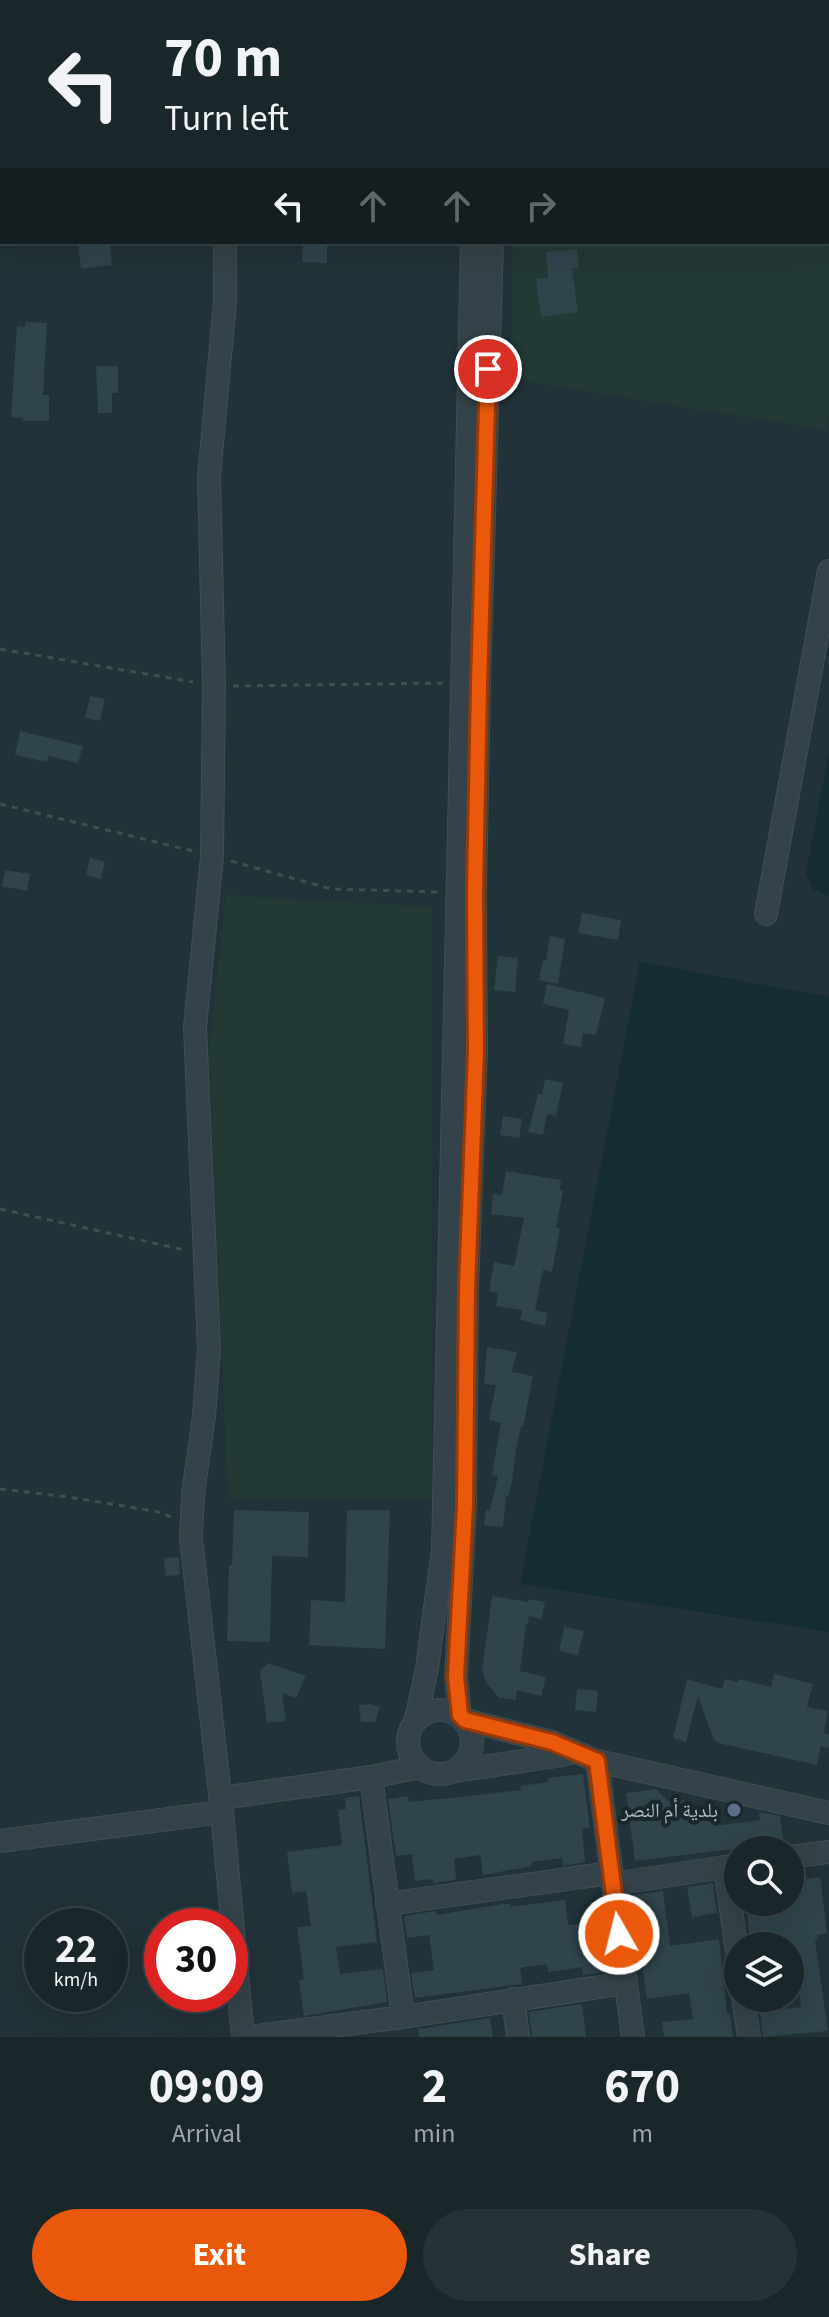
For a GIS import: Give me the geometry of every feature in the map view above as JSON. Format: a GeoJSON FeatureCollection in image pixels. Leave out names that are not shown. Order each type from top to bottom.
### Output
{"type":"FeatureCollection","features":[{"type":"Feature","properties":{"kind":"street"},"geometry":{"type":"LineString","coordinates":[[225,244],[225,302],[209,477],[214,686],[212,856],[195,1027],[209,1349],[191,1538],[246,2037],[626,1983]]}},
{"type":"Feature","properties":{"kind":"street"},"geometry":{"type":"LineString","coordinates":[[416,1720],[427,1668],[443,1549],[472,244]]}},
{"type":"Feature","properties":{"kind":"street"},"geometry":{"type":"LineString","coordinates":[[455,1771],[463,1765],[472,1748],[473,1738],[462,1718],[456,1677],[465,1505],[467,1289],[476,1051],[479,685],[492,244]]}},
{"type":"Feature","properties":{"kind":"street"},"geometry":{"type":"LineString","coordinates":[[766,914],[829,571]]}},
{"type":"Feature","properties":{"kind":"street"},"geometry":{"type":"LineString","coordinates":[[573,1752],[436,1774],[420,1767],[413,1759],[408,1739],[410,1729],[424,1713],[445,1709],[462,1718],[552,1742],[597,1761],[829,1813]]}},
{"type":"Feature","properties":{"kind":"street"},"geometry":{"type":"LineString","coordinates":[[597,1761],[633,2037]]}},
{"type":"Feature","properties":{"kind":"street"},"geometry":{"type":"LineString","coordinates":[[0,1841],[222,1805],[420,1767]]}},
{"type":"Feature","properties":{"kind":"street"},"geometry":{"type":"LineString","coordinates":[[371,1777],[403,2017]]}},
{"type":"Feature","properties":{"kind":"street"},"geometry":{"type":"LineString","coordinates":[[804,1855],[829,1852]]}},
{"type":"Feature","properties":{"kind":"street"},"geometry":{"type":"LineString","coordinates":[[387,1904],[724,1867]]}},
{"type":"Feature","properties":{"kind":"street"},"geometry":{"type":"LineString","coordinates":[[513,1999],[518,2037]]}},
{"type":"Feature","properties":{"kind":"street"},"geometry":{"type":"LineString","coordinates":[[745,2012],[749,2037]]}},
{"type":"Feature","properties":{"kind":"path"},"geometry":{"type":"LineString","coordinates":[[0,804],[331,889],[457,892]]}},
{"type":"Feature","properties":{"kind":"path"},"geometry":{"type":"LineString","coordinates":[[0,1209],[205,1254]]}},
{"type":"Feature","properties":{"kind":"path"},"geometry":{"type":"LineString","coordinates":[[0,1489],[159,1512],[181,1521],[191,1538]]}},
{"type":"Feature","properties":{"kind":"green space"},"geometry":{"type":"Polygon","coordinates":[[[513,244],[829,244],[829,414],[826,430],[511,379],[513,244]]]}},
{"type":"Feature","properties":{"kind":"green space"},"geometry":{"type":"Polygon","coordinates":[[[226,895],[432,907],[432,1498],[228,1498],[209,1051],[226,895]]]}},
{"type":"Feature","properties":{"kind":"water"},"geometry":{"type":"Polygon","coordinates":[[[829,752],[829,896],[813,889],[806,873],[829,752]]]}},
{"type":"Feature","properties":{"kind":"water"},"geometry":{"type":"Polygon","coordinates":[[[640,962],[829,997],[829,1632],[520,1584],[640,962]]]}},
{"type":"Feature","properties":{"kind":"building"},"geometry":{"type":"Polygon","coordinates":[[[78,244],[110,244],[112,265],[81,269],[78,244]]]}},
{"type":"Feature","properties":{"kind":"building"},"geometry":{"type":"Polygon","coordinates":[[[303,244],[327,244],[327,263],[302,262],[303,244]]]}},
{"type":"Feature","properties":{"kind":"building"},"geometry":{"type":"Polygon","coordinates":[[[577,249],[579,268],[572,268],[578,312],[541,317],[536,279],[548,277],[546,252],[577,249]]]}},
{"type":"Feature","properties":{"kind":"building"},"geometry":{"type":"Polygon","coordinates":[[[25,322],[47,323],[43,395],[49,395],[49,421],[23,421],[23,418],[11,417],[17,326],[25,327],[25,322]]]}},
{"type":"Feature","properties":{"kind":"building"},"geometry":{"type":"Polygon","coordinates":[[[96,366],[118,366],[118,393],[112,393],[112,413],[98,413],[96,366]]]}},
{"type":"Feature","properties":{"kind":"building"},"geometry":{"type":"Polygon","coordinates":[[[90,696],[105,699],[100,721],[85,718],[90,696]]]}},
{"type":"Feature","properties":{"kind":"building"},"geometry":{"type":"Polygon","coordinates":[[[20,731],[83,746],[78,763],[48,756],[47,762],[15,755],[20,731]]]}},
{"type":"Feature","properties":{"kind":"building"},"geometry":{"type":"Polygon","coordinates":[[[90,858],[105,862],[101,879],[86,875],[90,858]]]}},
{"type":"Feature","properties":{"kind":"building"},"geometry":{"type":"Polygon","coordinates":[[[5,870],[30,874],[27,891],[2,886],[5,870]]]}},
{"type":"Feature","properties":{"kind":"building"},"geometry":{"type":"Polygon","coordinates":[[[582,913],[621,920],[618,940],[578,933],[582,913]]]}},
{"type":"Feature","properties":{"kind":"building"},"geometry":{"type":"Polygon","coordinates":[[[550,936],[565,939],[558,984],[539,980],[550,936]]]}},
{"type":"Feature","properties":{"kind":"building"},"geometry":{"type":"Polygon","coordinates":[[[498,956],[518,958],[515,992],[494,990],[498,956]]]}},
{"type":"Feature","properties":{"kind":"building"},"geometry":{"type":"Polygon","coordinates":[[[547,984],[605,998],[596,1035],[583,1033],[581,1047],[563,1044],[569,1010],[543,1004],[547,984]]]}},
{"type":"Feature","properties":{"kind":"building"},"geometry":{"type":"Polygon","coordinates":[[[545,1079],[563,1083],[556,1116],[547,1114],[543,1135],[528,1132],[545,1079]]]}},
{"type":"Feature","properties":{"kind":"building"},"geometry":{"type":"Polygon","coordinates":[[[503,1116],[522,1119],[519,1138],[500,1135],[503,1116]]]}},
{"type":"Feature","properties":{"kind":"building"},"geometry":{"type":"Polygon","coordinates":[[[506,1171],[561,1180],[560,1190],[563,1191],[556,1228],[560,1229],[552,1272],[543,1270],[535,1310],[548,1313],[545,1326],[520,1320],[522,1310],[496,1306],[498,1293],[489,1291],[494,1262],[514,1266],[524,1218],[491,1214],[493,1194],[502,1195],[506,1171]]]}},
{"type":"Feature","properties":{"kind":"building"},"geometry":{"type":"Polygon","coordinates":[[[487,1347],[517,1352],[512,1372],[533,1376],[512,1482],[506,1496],[503,1527],[484,1525],[486,1509],[490,1510],[498,1476],[492,1475],[501,1423],[489,1420],[496,1385],[484,1384],[487,1347]]]}},
{"type":"Feature","properties":{"kind":"building"},"geometry":{"type":"Polygon","coordinates":[[[234,1510],[309,1512],[308,1557],[272,1556],[270,1642],[227,1641],[234,1510]]]}},
{"type":"Feature","properties":{"kind":"building"},"geometry":{"type":"Polygon","coordinates":[[[347,1510],[390,1510],[385,1649],[309,1645],[311,1600],[345,1602],[347,1510]]]}},
{"type":"Feature","properties":{"kind":"building"},"geometry":{"type":"Polygon","coordinates":[[[179,1557],[180,1575],[166,1576],[164,1558],[179,1557]]]}},
{"type":"Feature","properties":{"kind":"building"},"geometry":{"type":"Polygon","coordinates":[[[492,1596],[545,1602],[542,1619],[529,1616],[526,1623],[520,1671],[546,1677],[541,1696],[517,1690],[516,1700],[499,1698],[486,1682],[482,1671],[492,1596]]]}},
{"type":"Feature","properties":{"kind":"building"},"geometry":{"type":"Polygon","coordinates":[[[564,1627],[584,1631],[578,1655],[559,1651],[564,1627]]]}},
{"type":"Feature","properties":{"kind":"building"},"geometry":{"type":"Polygon","coordinates":[[[268,1663],[306,1676],[296,1698],[282,1693],[286,1721],[267,1723],[260,1671],[268,1663]]]}},
{"type":"Feature","properties":{"kind":"building"},"geometry":{"type":"Polygon","coordinates":[[[774,1674],[813,1684],[807,1707],[828,1711],[824,1733],[829,1734],[829,1748],[821,1746],[817,1765],[718,1743],[714,1740],[698,1696],[686,1742],[673,1738],[687,1679],[722,1689],[725,1679],[771,1687],[774,1674]]]}},
{"type":"Feature","properties":{"kind":"building"},"geometry":{"type":"Polygon","coordinates":[[[577,1689],[598,1691],[596,1712],[575,1710],[577,1689]]]}},
{"type":"Feature","properties":{"kind":"building"},"geometry":{"type":"Polygon","coordinates":[[[359,1705],[380,1707],[375,1722],[361,1722],[359,1705]]]}},
{"type":"Feature","properties":{"kind":"building"},"geometry":{"type":"Polygon","coordinates":[[[583,1774],[590,1828],[582,1829],[585,1862],[563,1866],[562,1858],[531,1862],[532,1866],[483,1875],[480,1855],[454,1859],[456,1880],[433,1883],[433,1879],[415,1881],[412,1854],[396,1856],[388,1799],[408,1796],[409,1802],[521,1790],[520,1786],[548,1782],[547,1778],[583,1774]]]}},
{"type":"Feature","properties":{"kind":"building"},"geometry":{"type":"Polygon","coordinates":[[[656,1789],[669,1802],[685,1800],[687,1817],[713,1813],[715,1826],[760,1820],[759,1812],[780,1816],[783,1836],[724,1836],[724,1850],[635,1861],[626,1793],[656,1789]]]}},
{"type":"Feature","properties":{"kind":"building"},"geometry":{"type":"Polygon","coordinates":[[[359,1796],[377,1942],[336,1947],[340,1974],[383,1969],[387,2002],[304,2016],[299,1980],[304,1979],[297,1927],[311,1926],[306,1891],[292,1893],[287,1852],[342,1845],[338,1810],[346,1809],[345,1798],[359,1796]]]}},
{"type":"Feature","properties":{"kind":"building"},"geometry":{"type":"Polygon","coordinates":[[[820,1877],[827,1933],[817,1935],[818,1940],[815,1940],[828,2031],[763,2037],[760,2012],[804,2012],[804,1932],[749,1932],[747,1916],[804,1916],[804,1879],[820,1877]]]}},
{"type":"Feature","properties":{"kind":"building"},"geometry":{"type":"Polygon","coordinates":[[[713,1883],[717,1913],[692,1917],[687,1887],[713,1883]]]}},
{"type":"Feature","properties":{"kind":"building"},"geometry":{"type":"Polygon","coordinates":[[[663,1891],[670,1946],[719,1939],[724,2012],[730,2013],[733,2037],[664,2037],[662,2022],[693,2019],[689,1993],[647,1999],[632,1895],[663,1891]]]}},
{"type":"Feature","properties":{"kind":"building"},"geometry":{"type":"Polygon","coordinates":[[[565,1900],[568,1925],[603,1921],[610,1971],[583,1975],[582,1967],[548,1972],[547,1964],[520,1968],[522,1984],[415,1998],[411,1973],[434,1970],[429,1935],[407,1938],[404,1916],[565,1900]]]}},
{"type":"Feature","properties":{"kind":"building"},"geometry":{"type":"Polygon","coordinates":[[[582,2004],[586,2037],[532,2037],[529,2012],[582,2004]]]}},
{"type":"Feature","properties":{"kind":"building"},"geometry":{"type":"Polygon","coordinates":[[[490,2018],[493,2037],[419,2037],[418,2029],[490,2018]]]}},
{"type":"Feature","properties":{"kind":"place","name":"بلدية أم النصر"},"geometry":{"type":"Point","coordinates":[734,1810]}},
{"type":"Feature","properties":{"kind":"route"},"geometry":{"type":"LineString","coordinates":[[488,369],[479,685],[476,1051],[467,1289],[465,1505],[456,1677],[460,1715],[465,1720],[552,1742],[597,1761],[619,1934]]}}]}
